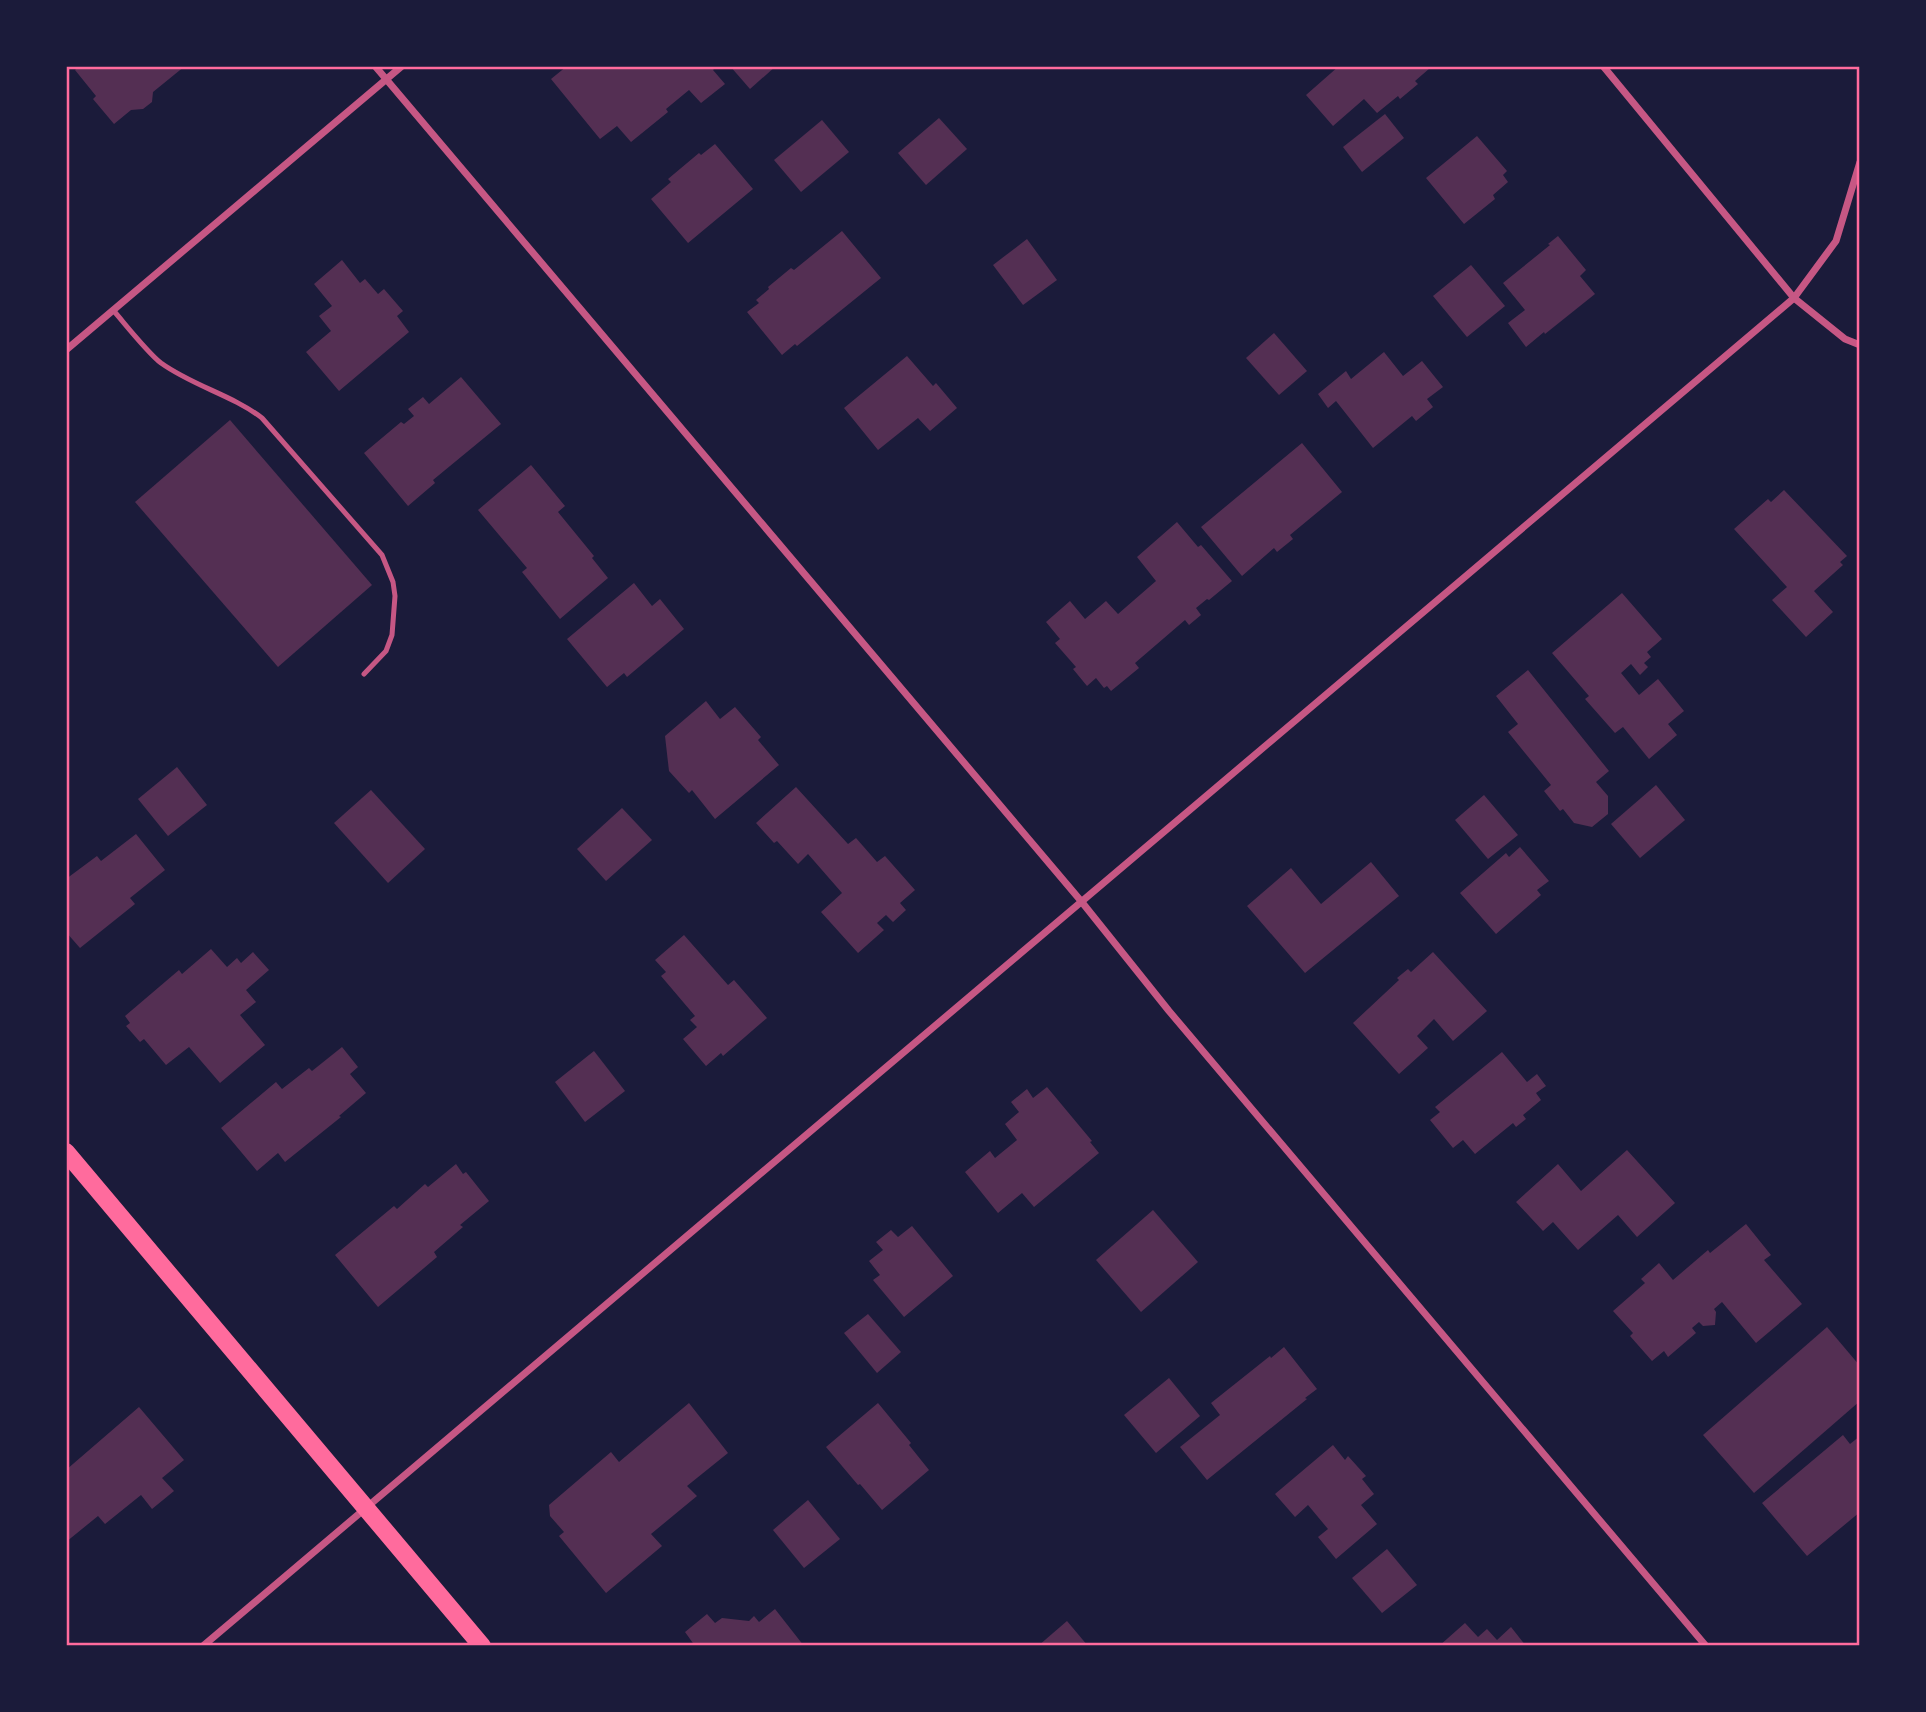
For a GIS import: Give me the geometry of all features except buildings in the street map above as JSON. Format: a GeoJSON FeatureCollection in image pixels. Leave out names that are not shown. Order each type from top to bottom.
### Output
{"type":"FeatureCollection","features":[{"type":"Feature","properties":{"kind":"main road"},"geometry":{"type":"LineString","coordinates":[[66,1152],[482,1646]]}},
{"type":"Feature","properties":{"kind":"street"},"geometry":{"type":"LineString","coordinates":[[375,66],[1706,1646]]}},
{"type":"Feature","properties":{"kind":"street"},"geometry":{"type":"LineString","coordinates":[[66,350],[402,66]]}},
{"type":"Feature","properties":{"kind":"street"},"geometry":{"type":"LineString","coordinates":[[1603,66],[1794,298],[1845,339],[1860,345]]}},
{"type":"Feature","properties":{"kind":"street"},"geometry":{"type":"LineString","coordinates":[[203,1646],[1794,298],[1836,241],[1860,162]]}},
{"type":"Feature","properties":{"kind":"lane"},"geometry":{"type":"LineString","coordinates":[[113,310],[159,362],[197,384],[246,406],[262,418],[382,555],[393,582],[395,596],[393,635],[386,651],[364,674]]}}]}
